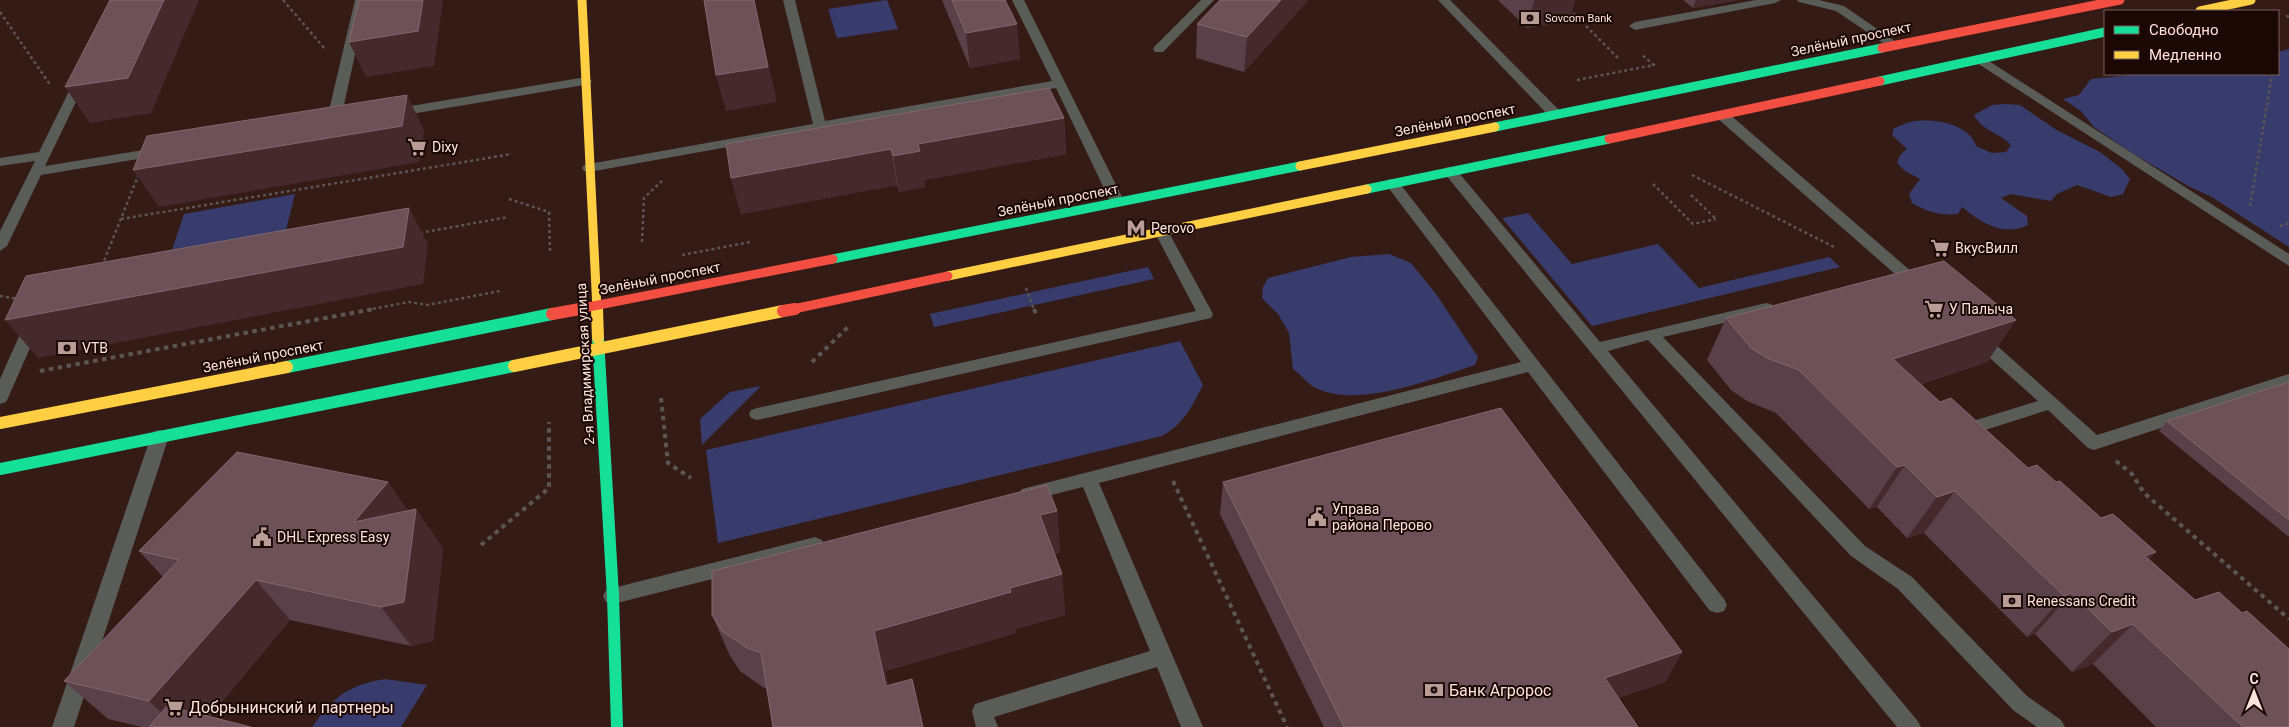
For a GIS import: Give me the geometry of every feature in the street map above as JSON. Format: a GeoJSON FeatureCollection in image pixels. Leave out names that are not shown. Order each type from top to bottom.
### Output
{"type":"FeatureCollection","features":[{"type":"Feature","properties":{"kind":"main road","name":"2-я Владимирская улица"},"geometry":{"type":"LineString","coordinates":[[582,0],[596,306],[614,596],[617,727]]}},
{"type":"Feature","properties":{"kind":"main road","name":"Зелёный проспект"},"geometry":{"type":"LineString","coordinates":[[0,423],[1118,203],[2120,0]]}},
{"type":"Feature","properties":{"kind":"main road"},"geometry":{"type":"LineString","coordinates":[[2205,10],[2251,0]]}},
{"type":"Feature","properties":{"kind":"main road"},"geometry":{"type":"LineString","coordinates":[[0,469],[599,349],[1722,115],[2104,32]]}},
{"type":"Feature","properties":{"kind":"lane"},"geometry":{"type":"LineString","coordinates":[[352,120],[328,123],[345,71],[361,0]]}},
{"type":"Feature","properties":{"kind":"lane"},"geometry":{"type":"LineString","coordinates":[[789,0],[820,127]]}},
{"type":"Feature","properties":{"kind":"lane"},"geometry":{"type":"LineString","coordinates":[[1018,0],[1118,203]]}},
{"type":"Feature","properties":{"kind":"lane"},"geometry":{"type":"LineString","coordinates":[[1159,50],[1208,0]]}},
{"type":"Feature","properties":{"kind":"lane"},"geometry":{"type":"LineString","coordinates":[[1444,0],[1556,115]]}},
{"type":"Feature","properties":{"kind":"lane"},"geometry":{"type":"LineString","coordinates":[[1636,26],[1775,0]]}},
{"type":"Feature","properties":{"kind":"lane"},"geometry":{"type":"LineString","coordinates":[[1803,0],[1840,8],[1896,46]]}},
{"type":"Feature","properties":{"kind":"lane"},"geometry":{"type":"LineString","coordinates":[[1981,60],[2289,261]]}},
{"type":"Feature","properties":{"kind":"lane"},"geometry":{"type":"LineString","coordinates":[[0,246],[86,67]]}},
{"type":"Feature","properties":{"kind":"lane"},"geometry":{"type":"LineString","coordinates":[[381,115],[586,81]]}},
{"type":"Feature","properties":{"kind":"lane"},"geometry":{"type":"LineString","coordinates":[[589,168],[1060,84]]}},
{"type":"Feature","properties":{"kind":"lane"},"geometry":{"type":"LineString","coordinates":[[1722,115],[1915,282],[1892,280]]}},
{"type":"Feature","properties":{"kind":"lane"},"geometry":{"type":"LineString","coordinates":[[36,172],[176,148]]}},
{"type":"Feature","properties":{"kind":"lane"},"geometry":{"type":"LineString","coordinates":[[0,162],[44,155]]}},
{"type":"Feature","properties":{"kind":"lane"},"geometry":{"type":"LineString","coordinates":[[1450,171],[1910,727]]}},
{"type":"Feature","properties":{"kind":"lane"},"geometry":{"type":"LineString","coordinates":[[1392,183],[1717,605]]}},
{"type":"Feature","properties":{"kind":"lane"},"geometry":{"type":"LineString","coordinates":[[757,414],[1205,314],[1161,231]]}},
{"type":"Feature","properties":{"kind":"lane"},"geometry":{"type":"LineString","coordinates":[[0,398],[41,304]]}},
{"type":"Feature","properties":{"kind":"lane"},"geometry":{"type":"LineString","coordinates":[[1598,348],[1651,334],[1786,304]]}},
{"type":"Feature","properties":{"kind":"lane"},"geometry":{"type":"LineString","coordinates":[[1969,330],[2094,443],[2289,380]]}},
{"type":"Feature","properties":{"kind":"lane"},"geometry":{"type":"LineString","coordinates":[[1651,334],[1858,551],[1905,583],[2020,703],[2054,727]]}},
{"type":"Feature","properties":{"kind":"lane"},"geometry":{"type":"LineString","coordinates":[[1011,498],[1532,365]]}},
{"type":"Feature","properties":{"kind":"lane"},"geometry":{"type":"LineString","coordinates":[[1988,450],[1966,430],[2051,403]]}},
{"type":"Feature","properties":{"kind":"lane"},"geometry":{"type":"LineString","coordinates":[[64,727],[160,436]]}},
{"type":"Feature","properties":{"kind":"lane"},"geometry":{"type":"LineString","coordinates":[[1089,479],[1192,727]]}},
{"type":"Feature","properties":{"kind":"lane"},"geometry":{"type":"LineString","coordinates":[[614,596],[833,540]]}},
{"type":"Feature","properties":{"kind":"lane"},"geometry":{"type":"LineString","coordinates":[[987,727],[982,712],[1163,656]]}},
{"type":"Feature","properties":{"kind":"path"},"geometry":{"type":"LineString","coordinates":[[283,0],[345,71]]}},
{"type":"Feature","properties":{"kind":"path"},"geometry":{"type":"LineString","coordinates":[[1566,6],[1618,58]]}},
{"type":"Feature","properties":{"kind":"path"},"geometry":{"type":"LineString","coordinates":[[0,12],[66,108]]}},
{"type":"Feature","properties":{"kind":"path"},"geometry":{"type":"LineString","coordinates":[[1577,80],[1654,65],[1641,54]]}},
{"type":"Feature","properties":{"kind":"path"},"geometry":{"type":"LineString","coordinates":[[2246,233],[2272,75]]}},
{"type":"Feature","properties":{"kind":"path"},"geometry":{"type":"LineString","coordinates":[[101,269],[147,153]]}},
{"type":"Feature","properties":{"kind":"path"},"geometry":{"type":"LineString","coordinates":[[121,219],[512,154]]}},
{"type":"Feature","properties":{"kind":"path"},"geometry":{"type":"LineString","coordinates":[[1692,175],[1834,247]]}},
{"type":"Feature","properties":{"kind":"path"},"geometry":{"type":"LineString","coordinates":[[642,242],[644,198],[664,179]]}},
{"type":"Feature","properties":{"kind":"path"},"geometry":{"type":"LineString","coordinates":[[1653,184],[1693,224],[1716,219],[1691,195]]}},
{"type":"Feature","properties":{"kind":"path"},"geometry":{"type":"LineString","coordinates":[[509,199],[549,212],[550,250]]}},
{"type":"Feature","properties":{"kind":"path"},"geometry":{"type":"LineString","coordinates":[[412,235],[508,217]]}},
{"type":"Feature","properties":{"kind":"path"},"geometry":{"type":"LineString","coordinates":[[682,255],[750,242]]}},
{"type":"Feature","properties":{"kind":"path"},"geometry":{"type":"LineString","coordinates":[[1026,288],[1036,314]]}},
{"type":"Feature","properties":{"kind":"path"},"geometry":{"type":"LineString","coordinates":[[9,377],[409,302],[427,305],[500,291]]}},
{"type":"Feature","properties":{"kind":"path"},"geometry":{"type":"LineString","coordinates":[[0,296],[41,304]]}},
{"type":"Feature","properties":{"kind":"path"},"geometry":{"type":"LineString","coordinates":[[661,398],[668,464],[691,478]]}},
{"type":"Feature","properties":{"kind":"path"},"geometry":{"type":"LineString","coordinates":[[480,545],[549,488],[549,422]]}},
{"type":"Feature","properties":{"kind":"path"},"geometry":{"type":"LineString","coordinates":[[2094,443],[2132,474],[2144,493],[2289,619]]}},
{"type":"Feature","properties":{"kind":"path"},"geometry":{"type":"LineString","coordinates":[[1163,460],[1287,727]]}},
{"type":"Feature","properties":{"kind":"shaded area"},"geometry":{"type":"Polygon","coordinates":[[[887,0],[898,29],[837,38],[828,9],[887,0]]]}},
{"type":"Feature","properties":{"kind":"shaded area"},"geometry":{"type":"Polygon","coordinates":[[[2289,49],[2289,247],[2210,196],[2190,187],[2132,153],[2094,127],[2081,111],[2063,99],[2079,95],[2091,79],[2132,75],[2279,75],[2279,52],[2289,49]]]}},
{"type":"Feature","properties":{"kind":"shaded area"},"geometry":{"type":"Polygon","coordinates":[[[1992,105],[2020,105],[2055,129],[2100,152],[2123,170],[2130,179],[2123,194],[2111,197],[2077,185],[2057,194],[2051,201],[2011,194],[2001,198],[2027,216],[2028,225],[2010,230],[1985,223],[1962,207],[1958,214],[1940,214],[1912,203],[1909,194],[1920,179],[1905,171],[1897,163],[1900,155],[1907,149],[1892,135],[1894,128],[1913,121],[1942,122],[1951,124],[1967,133],[1976,146],[1992,153],[2006,152],[2011,145],[1981,124],[1974,115],[1992,105]]]}},
{"type":"Feature","properties":{"kind":"shaded area"},"geometry":{"type":"Polygon","coordinates":[[[295,194],[286,230],[172,250],[184,214],[295,194]]]}},
{"type":"Feature","properties":{"kind":"shaded area"},"geometry":{"type":"Polygon","coordinates":[[[1528,213],[1572,264],[1658,244],[1699,288],[1829,257],[1840,267],[1592,326],[1502,218],[1528,213]]]}},
{"type":"Feature","properties":{"kind":"shaded area"},"geometry":{"type":"Polygon","coordinates":[[[1389,254],[1411,263],[1436,294],[1478,357],[1475,365],[1416,384],[1372,394],[1351,395],[1331,393],[1314,387],[1293,369],[1289,333],[1278,314],[1262,298],[1263,287],[1268,278],[1351,257],[1389,254]]]}},
{"type":"Feature","properties":{"kind":"shaded area"},"geometry":{"type":"Polygon","coordinates":[[[1148,267],[1154,279],[934,327],[930,314],[1148,267]]]}},
{"type":"Feature","properties":{"kind":"shaded area"},"geometry":{"type":"Polygon","coordinates":[[[1180,341],[1203,385],[1182,420],[1162,436],[718,543],[706,450],[1180,341]]]}},
{"type":"Feature","properties":{"kind":"shaded area"},"geometry":{"type":"Polygon","coordinates":[[[761,386],[702,445],[700,419],[730,392],[761,386]]]}},
{"type":"Feature","properties":{"kind":"shaded area"},"geometry":{"type":"Polygon","coordinates":[[[385,679],[427,685],[401,727],[312,727],[327,708],[342,694],[361,685],[385,679]]]}},
{"type":"Feature","properties":{"kind":"building"},"geometry":{"type":"Polygon","coordinates":[[[110,0],[164,0],[128,78],[65,87],[110,0]]]}},
{"type":"Feature","properties":{"kind":"building"},"geometry":{"type":"Polygon","coordinates":[[[359,0],[423,0],[418,31],[349,42],[359,0]]]}},
{"type":"Feature","properties":{"kind":"building"},"geometry":{"type":"Polygon","coordinates":[[[704,0],[754,0],[768,67],[716,75],[704,0]]]}},
{"type":"Feature","properties":{"kind":"building"},"geometry":{"type":"Polygon","coordinates":[[[952,0],[1005,0],[1017,24],[966,33],[952,0]]]}},
{"type":"Feature","properties":{"kind":"building"},"geometry":{"type":"Polygon","coordinates":[[[1220,0],[1281,0],[1247,37],[1197,24],[1220,0]]]}},
{"type":"Feature","properties":{"kind":"building"},"geometry":{"type":"Polygon","coordinates":[[[1049,88],[1064,118],[918,144],[920,151],[893,156],[891,149],[731,178],[726,144],[1049,88]]]}},
{"type":"Feature","properties":{"kind":"building"},"geometry":{"type":"Polygon","coordinates":[[[407,95],[402,126],[133,170],[147,136],[407,95]]]}},
{"type":"Feature","properties":{"kind":"building"},"geometry":{"type":"Polygon","coordinates":[[[409,208],[403,247],[5,320],[26,276],[409,208]]]}},
{"type":"Feature","properties":{"kind":"building"},"geometry":{"type":"Polygon","coordinates":[[[1944,261],[2016,320],[1893,359],[1940,402],[1951,398],[2028,468],[2037,465],[2056,482],[2060,481],[2101,518],[2113,514],[2156,552],[2145,556],[2195,600],[2219,592],[2242,613],[2247,611],[2289,649],[2289,727],[2243,727],[2133,624],[2112,632],[2072,593],[2064,596],[1955,491],[1937,497],[1905,465],[1897,467],[1799,370],[1769,359],[1751,348],[1726,318],[1944,261]]]}},
{"type":"Feature","properties":{"kind":"building"},"geometry":{"type":"Polygon","coordinates":[[[2289,382],[2289,520],[2167,421],[2289,382]]]}},
{"type":"Feature","properties":{"kind":"building"},"geometry":{"type":"Polygon","coordinates":[[[1501,408],[1682,652],[1605,678],[1638,727],[1344,727],[1223,482],[1501,408]]]}},
{"type":"Feature","properties":{"kind":"building"},"geometry":{"type":"Polygon","coordinates":[[[237,452],[388,482],[354,522],[416,509],[404,602],[381,607],[256,580],[149,701],[64,681],[179,560],[139,551],[237,452]]]}},
{"type":"Feature","properties":{"kind":"building"},"geometry":{"type":"Polygon","coordinates":[[[1047,485],[1057,511],[1040,515],[1062,574],[1010,588],[1011,592],[874,631],[886,686],[912,679],[923,727],[773,727],[761,653],[747,648],[722,631],[712,615],[712,571],[1047,485]]]}},
{"type":"Feature","properties":{"kind":"building"},"geometry":{"type":"Polygon","coordinates":[[[167,706],[251,727],[149,727],[167,706]]]}},
{"type":"Feature","properties":{"kind":"traffic: fast"},"geometry":{"type":"LineString","coordinates":[[1880,81],[2104,32]]}},
{"type":"Feature","properties":{"kind":"traffic: fast"},"geometry":{"type":"LineString","coordinates":[[1495,127],[1882,48]]}},
{"type":"Feature","properties":{"kind":"traffic: fast"},"geometry":{"type":"LineString","coordinates":[[1367,189],[1609,139]]}},
{"type":"Feature","properties":{"kind":"traffic: fast"},"geometry":{"type":"LineString","coordinates":[[833,259],[1300,166]]}},
{"type":"Feature","properties":{"kind":"traffic: fast"},"geometry":{"type":"LineString","coordinates":[[287,367],[552,314]]}},
{"type":"Feature","properties":{"kind":"traffic: fast"},"geometry":{"type":"LineString","coordinates":[[598,338],[613,596],[617,727]]}},
{"type":"Feature","properties":{"kind":"traffic: fast"},"geometry":{"type":"LineString","coordinates":[[0,469],[514,366]]}},
{"type":"Feature","properties":{"kind":"traffic: slow"},"geometry":{"type":"LineString","coordinates":[[582,0],[598,338]]}},
{"type":"Feature","properties":{"kind":"traffic: slow"},"geometry":{"type":"LineString","coordinates":[[2205,10],[2251,0]]}},
{"type":"Feature","properties":{"kind":"traffic: slow"},"geometry":{"type":"LineString","coordinates":[[1300,166],[1495,127]]}},
{"type":"Feature","properties":{"kind":"traffic: slow"},"geometry":{"type":"LineString","coordinates":[[948,276],[1367,189]]}},
{"type":"Feature","properties":{"kind":"traffic: slow"},"geometry":{"type":"LineString","coordinates":[[514,366],[783,311]]}},
{"type":"Feature","properties":{"kind":"traffic: slow"},"geometry":{"type":"LineString","coordinates":[[0,423],[287,367]]}},
{"type":"Feature","properties":{"kind":"traffic: jam"},"geometry":{"type":"LineString","coordinates":[[1882,48],[2120,0]]}},
{"type":"Feature","properties":{"kind":"traffic: jam"},"geometry":{"type":"LineString","coordinates":[[1609,139],[1880,81]]}},
{"type":"Feature","properties":{"kind":"traffic: jam"},"geometry":{"type":"LineString","coordinates":[[552,314],[833,259]]}},
{"type":"Feature","properties":{"kind":"traffic: jam"},"geometry":{"type":"LineString","coordinates":[[783,311],[948,276]]}},
{"type":"Feature","properties":{"kind":"place","name":"Sovcom Bank"},"geometry":{"type":"Point","coordinates":[1530,18]}},
{"type":"Feature","properties":{"kind":"place","name":"Dixy"},"geometry":{"type":"Point","coordinates":[417,147]}},
{"type":"Feature","properties":{"kind":"place","name":"Perovo"},"geometry":{"type":"Point","coordinates":[1136,228]}},
{"type":"Feature","properties":{"kind":"place","name":"ВкусВилл"},"geometry":{"type":"Point","coordinates":[1940,248]}},
{"type":"Feature","properties":{"kind":"place","name":"У Палыча"},"geometry":{"type":"Point","coordinates":[1934,309]}},
{"type":"Feature","properties":{"kind":"place","name":"VTB"},"geometry":{"type":"Point","coordinates":[67,348]}},
{"type":"Feature","properties":{"kind":"place","name":"Управа района Перово"},"geometry":{"type":"Point","coordinates":[1317,517]}},
{"type":"Feature","properties":{"kind":"place","name":"DHL Express Easy"},"geometry":{"type":"Point","coordinates":[262,537]}},
{"type":"Feature","properties":{"kind":"place","name":"Renessans Credit"},"geometry":{"type":"Point","coordinates":[2012,601]}},
{"type":"Feature","properties":{"kind":"place","name":"Банк Агророс"},"geometry":{"type":"Point","coordinates":[1434,690]}},
{"type":"Feature","properties":{"kind":"place","name":"Добрынинский и партнеры"},"geometry":{"type":"Point","coordinates":[174,707]}}]}
